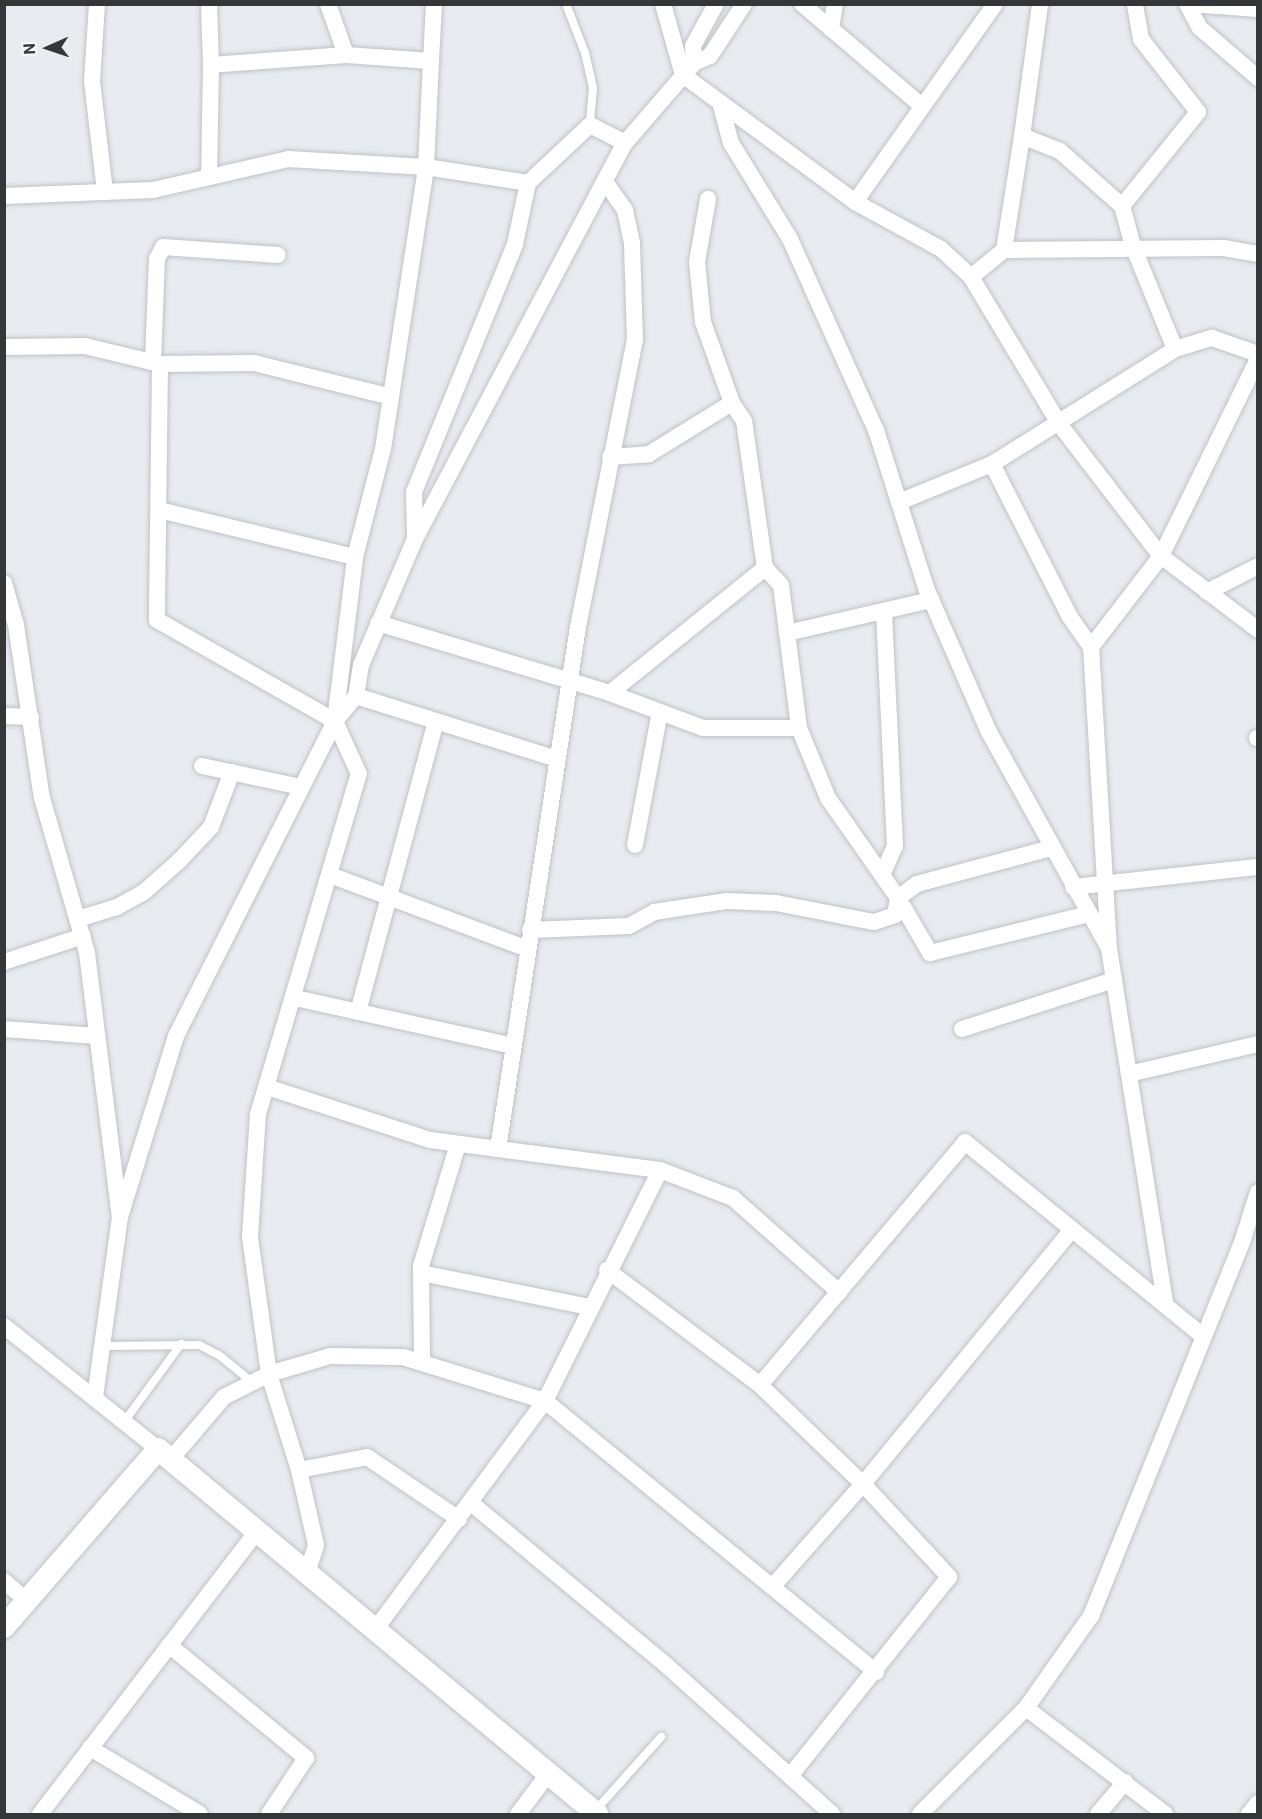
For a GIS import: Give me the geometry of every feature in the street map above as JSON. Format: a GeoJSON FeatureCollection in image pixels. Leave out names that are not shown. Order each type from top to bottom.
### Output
{"type":"FeatureCollection","features":[{"type":"Feature","properties":{"kind":"main road"},"geometry":{"type":"LineString","coordinates":[[4,1627],[164,1454],[307,1573],[377,1627],[595,1813]]}},
{"type":"Feature","properties":{"kind":"street"},"geometry":{"type":"LineString","coordinates":[[97,4],[92,81],[105,192]]}},
{"type":"Feature","properties":{"kind":"street"},"geometry":{"type":"LineString","coordinates":[[209,4],[211,65],[209,177]]}},
{"type":"Feature","properties":{"kind":"street"},"geometry":{"type":"LineString","coordinates":[[328,4],[346,55]]}},
{"type":"Feature","properties":{"kind":"street"},"geometry":{"type":"LineString","coordinates":[[307,1573],[316,1545],[299,1470],[269,1374],[250,1237],[258,1114],[295,998],[359,774],[335,721],[355,557],[383,449],[426,167],[434,4]]}},
{"type":"Feature","properties":{"kind":"street"},"geometry":{"type":"LineString","coordinates":[[663,4],[689,69],[721,106],[855,202],[941,249],[971,277],[1059,425],[1161,556],[1257,630]]}},
{"type":"Feature","properties":{"kind":"street"},"geometry":{"type":"LineString","coordinates":[[689,69],[693,46],[716,4]]}},
{"type":"Feature","properties":{"kind":"street"},"geometry":{"type":"LineString","coordinates":[[95,1398],[120,1217],[176,1036],[335,721],[356,696],[361,665],[415,539],[606,183],[625,143],[689,69],[710,57],[744,4]]}},
{"type":"Feature","properties":{"kind":"street"},"geometry":{"type":"LineString","coordinates":[[802,4],[922,106]]}},
{"type":"Feature","properties":{"kind":"street"},"geometry":{"type":"LineString","coordinates":[[831,29],[835,4]]}},
{"type":"Feature","properties":{"kind":"street"},"geometry":{"type":"LineString","coordinates":[[855,202],[995,4]]}},
{"type":"Feature","properties":{"kind":"street"},"geometry":{"type":"LineString","coordinates":[[1004,249],[1040,4]]}},
{"type":"Feature","properties":{"kind":"street"},"geometry":{"type":"LineString","coordinates":[[1122,207],[1198,112],[1141,39],[1135,4]]}},
{"type":"Feature","properties":{"kind":"street"},"geometry":{"type":"LineString","coordinates":[[1188,4],[1257,9]]}},
{"type":"Feature","properties":{"kind":"street"},"geometry":{"type":"LineString","coordinates":[[1188,4],[1200,28],[1257,78]]}},
{"type":"Feature","properties":{"kind":"street"},"geometry":{"type":"LineString","coordinates":[[211,65],[346,55],[431,61]]}},
{"type":"Feature","properties":{"kind":"street"},"geometry":{"type":"LineString","coordinates":[[721,106],[731,143],[790,239],[876,430],[931,600],[989,732],[1051,848],[1109,949]]}},
{"type":"Feature","properties":{"kind":"street"},"geometry":{"type":"LineString","coordinates":[[415,539],[414,492],[515,244],[528,183],[590,125],[625,143]]}},
{"type":"Feature","properties":{"kind":"street"},"geometry":{"type":"LineString","coordinates":[[1022,136],[1060,151],[1122,207],[1133,246],[1175,349]]}},
{"type":"Feature","properties":{"kind":"street"},"geometry":{"type":"LineString","coordinates":[[4,196],[153,190],[288,159],[426,167],[528,183]]}},
{"type":"Feature","properties":{"kind":"street"},"geometry":{"type":"LineString","coordinates":[[498,1149],[569,681],[610,457],[635,340],[633,243],[625,210],[606,183]]}},
{"type":"Feature","properties":{"kind":"street"},"geometry":{"type":"LineString","coordinates":[[708,199],[697,262],[703,322],[732,403],[744,421],[765,568],[781,585],[799,728],[828,798],[898,898],[930,954],[1089,914]]}},
{"type":"Feature","properties":{"kind":"street"},"geometry":{"type":"LineString","coordinates":[[971,277],[1004,249],[1133,246],[1224,248],[1257,254]]}},
{"type":"Feature","properties":{"kind":"street"},"geometry":{"type":"LineString","coordinates":[[278,255],[164,247],[157,259],[159,510],[157,620],[335,721]]}},
{"type":"Feature","properties":{"kind":"street"},"geometry":{"type":"LineString","coordinates":[[899,502],[992,464],[1059,425],[1175,349],[1212,338],[1257,354]]}},
{"type":"Feature","properties":{"kind":"street"},"geometry":{"type":"LineString","coordinates":[[4,347],[85,346],[157,363],[255,363],[391,397]]}},
{"type":"Feature","properties":{"kind":"street"},"geometry":{"type":"LineString","coordinates":[[1091,647],[1161,556],[1257,359]]}},
{"type":"Feature","properties":{"kind":"street"},"geometry":{"type":"LineString","coordinates":[[610,457],[649,454],[732,403]]}},
{"type":"Feature","properties":{"kind":"street"},"geometry":{"type":"LineString","coordinates":[[992,464],[1070,617],[1091,647],[1107,883],[1109,949],[1165,1302]]}},
{"type":"Feature","properties":{"kind":"street"},"geometry":{"type":"LineString","coordinates":[[159,510],[355,557]]}},
{"type":"Feature","properties":{"kind":"street"},"geometry":{"type":"LineString","coordinates":[[1207,592],[1257,566]]}},
{"type":"Feature","properties":{"kind":"street"},"geometry":{"type":"LineString","coordinates":[[610,693],[765,568]]}},
{"type":"Feature","properties":{"kind":"street"},"geometry":{"type":"LineString","coordinates":[[4,583],[31,717],[42,798],[83,936],[98,1036],[120,1217]]}},
{"type":"Feature","properties":{"kind":"street"},"geometry":{"type":"LineString","coordinates":[[787,633],[931,600]]}},
{"type":"Feature","properties":{"kind":"street"},"geometry":{"type":"LineString","coordinates":[[882,874],[895,846],[884,611]]}},
{"type":"Feature","properties":{"kind":"street"},"geometry":{"type":"LineString","coordinates":[[378,623],[610,693],[703,728],[799,728]]}},
{"type":"Feature","properties":{"kind":"street"},"geometry":{"type":"LineString","coordinates":[[356,696],[557,759]]}},
{"type":"Feature","properties":{"kind":"street"},"geometry":{"type":"LineString","coordinates":[[634,845],[660,712]]}},
{"type":"Feature","properties":{"kind":"street"},"geometry":{"type":"LineString","coordinates":[[4,716],[31,717]]}},
{"type":"Feature","properties":{"kind":"street"},"geometry":{"type":"LineString","coordinates":[[358,1012],[436,721]]}},
{"type":"Feature","properties":{"kind":"street"},"geometry":{"type":"LineString","coordinates":[[202,766],[301,787]]}},
{"type":"Feature","properties":{"kind":"street"},"geometry":{"type":"LineString","coordinates":[[78,919],[117,908],[144,892],[179,861],[211,827],[232,772]]}},
{"type":"Feature","properties":{"kind":"street"},"geometry":{"type":"LineString","coordinates":[[530,930],[629,926],[654,912],[727,901],[776,903],[874,922],[895,915],[898,898],[917,884],[1051,848]]}},
{"type":"Feature","properties":{"kind":"street"},"geometry":{"type":"LineString","coordinates":[[1073,887],[1257,867]]}},
{"type":"Feature","properties":{"kind":"street"},"geometry":{"type":"LineString","coordinates":[[330,875],[528,949]]}},
{"type":"Feature","properties":{"kind":"street"},"geometry":{"type":"LineString","coordinates":[[4,962],[83,936]]}},
{"type":"Feature","properties":{"kind":"street"},"geometry":{"type":"LineString","coordinates":[[962,1029],[1114,980]]}},
{"type":"Feature","properties":{"kind":"street"},"geometry":{"type":"LineString","coordinates":[[295,998],[513,1046]]}},
{"type":"Feature","properties":{"kind":"street"},"geometry":{"type":"LineString","coordinates":[[4,1029],[98,1036]]}},
{"type":"Feature","properties":{"kind":"street"},"geometry":{"type":"LineString","coordinates":[[1129,1074],[1257,1044]]}},
{"type":"Feature","properties":{"kind":"street"},"geometry":{"type":"LineString","coordinates":[[267,1086],[430,1140],[660,1170],[733,1198],[838,1292]]}},
{"type":"Feature","properties":{"kind":"street"},"geometry":{"type":"LineString","coordinates":[[760,1385],[965,1142],[1071,1231],[1165,1302],[1202,1335]]}},
{"type":"Feature","properties":{"kind":"street"},"geometry":{"type":"LineString","coordinates":[[422,1362],[421,1273],[458,1143]]}},
{"type":"Feature","properties":{"kind":"street"},"geometry":{"type":"LineString","coordinates":[[377,1627],[545,1401],[607,1270],[660,1170]]}},
{"type":"Feature","properties":{"kind":"street"},"geometry":{"type":"LineString","coordinates":[[920,1815],[1026,1708],[1091,1616],[1202,1335],[1243,1239],[1257,1192]]}},
{"type":"Feature","properties":{"kind":"street"},"geometry":{"type":"LineString","coordinates":[[773,1586],[863,1484],[1071,1231]]}},
{"type":"Feature","properties":{"kind":"street"},"geometry":{"type":"LineString","coordinates":[[1243,1239],[1257,1249]]}},
{"type":"Feature","properties":{"kind":"street"},"geometry":{"type":"LineString","coordinates":[[607,1270],[760,1385],[863,1484],[949,1577],[876,1672],[790,1776]]}},
{"type":"Feature","properties":{"kind":"street"},"geometry":{"type":"LineString","coordinates":[[421,1273],[589,1307]]}},
{"type":"Feature","properties":{"kind":"street"},"geometry":{"type":"LineString","coordinates":[[4,1326],[164,1454],[224,1397],[269,1374],[330,1356],[403,1357],[545,1401],[876,1672]]}},
{"type":"Feature","properties":{"kind":"street"},"geometry":{"type":"LineString","coordinates":[[299,1470],[367,1457],[459,1519]]}},
{"type":"Feature","properties":{"kind":"street"},"geometry":{"type":"LineString","coordinates":[[471,1503],[666,1665],[832,1815]]}},
{"type":"Feature","properties":{"kind":"street"},"geometry":{"type":"LineString","coordinates":[[40,1815],[257,1531]]}},
{"type":"Feature","properties":{"kind":"street"},"geometry":{"type":"LineString","coordinates":[[4,1581],[27,1601]]}},
{"type":"Feature","properties":{"kind":"street"},"geometry":{"type":"LineString","coordinates":[[169,1645],[306,1758],[269,1815]]}},
{"type":"Feature","properties":{"kind":"street"},"geometry":{"type":"LineString","coordinates":[[1026,1708],[1165,1815]]}},
{"type":"Feature","properties":{"kind":"street"},"geometry":{"type":"LineString","coordinates":[[90,1748],[200,1815]]}},
{"type":"Feature","properties":{"kind":"street"},"geometry":{"type":"LineString","coordinates":[[518,1815],[548,1774]]}},
{"type":"Feature","properties":{"kind":"street"},"geometry":{"type":"LineString","coordinates":[[1098,1815],[1125,1782]]}},
{"type":"Feature","properties":{"kind":"street"},"geometry":{"type":"LineString","coordinates":[[1249,1815],[1257,1803]]}},
{"type":"Feature","properties":{"kind":"lane"},"geometry":{"type":"LineString","coordinates":[[566,4],[585,53],[593,88],[590,125]]}},
{"type":"Feature","properties":{"kind":"lane"},"geometry":{"type":"LineString","coordinates":[[124,1422],[181,1344]]}},
{"type":"Feature","properties":{"kind":"lane"},"geometry":{"type":"LineString","coordinates":[[102,1346],[199,1345],[219,1355],[252,1382]]}},
{"type":"Feature","properties":{"kind":"lane"},"geometry":{"type":"LineString","coordinates":[[595,1813],[662,1737]]}}]}
